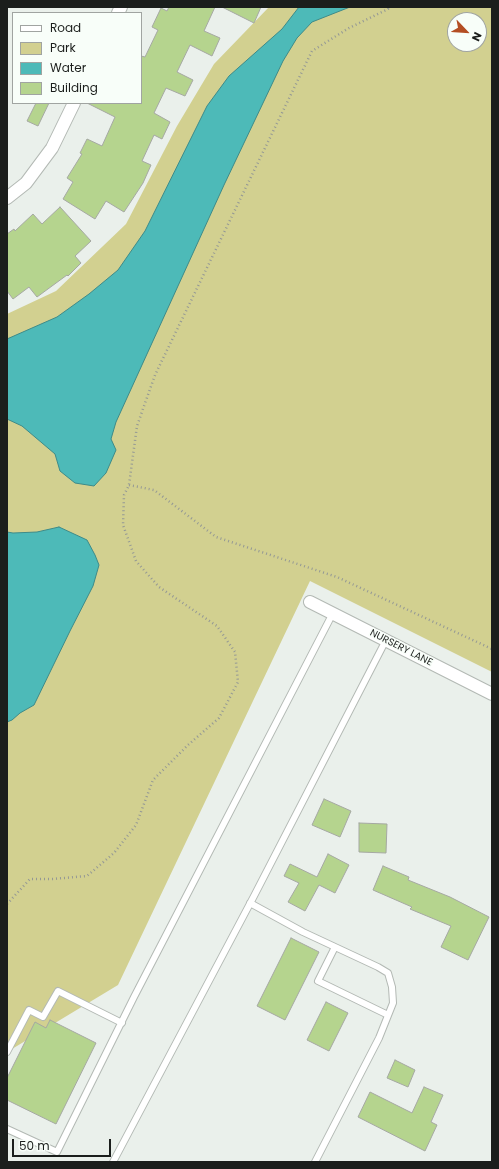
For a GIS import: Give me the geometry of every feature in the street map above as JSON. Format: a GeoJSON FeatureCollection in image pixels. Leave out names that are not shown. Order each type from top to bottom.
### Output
{"type":"FeatureCollection","features":[{"type":"Feature","properties":{"kind":"street"},"geometry":{"type":"LineString","coordinates":[[7,198],[26,183],[52,148],[74,104]]}},
{"type":"Feature","properties":{"kind":"street","name":"NURSERY LANE"},"geometry":{"type":"LineString","coordinates":[[310,602],[492,694]]}},
{"type":"Feature","properties":{"kind":"lane"},"geometry":{"type":"LineString","coordinates":[[7,1129],[57,1152],[333,613]]}},
{"type":"Feature","properties":{"kind":"lane"},"geometry":{"type":"LineString","coordinates":[[114,1162],[386,640]]}},
{"type":"Feature","properties":{"kind":"lane"},"geometry":{"type":"LineString","coordinates":[[250,903],[303,932],[388,973],[392,987],[393,1003],[379,1038],[316,1162]]}},
{"type":"Feature","properties":{"kind":"lane"},"geometry":{"type":"LineString","coordinates":[[335,947],[318,981],[388,1016]]}},
{"type":"Feature","properties":{"kind":"lane"},"geometry":{"type":"LineString","coordinates":[[7,1052],[29,1010],[43,1017],[58,991],[122,1023]]}},
{"type":"Feature","properties":{"kind":"path"},"geometry":{"type":"LineString","coordinates":[[7,904],[30,879],[87,876],[114,853],[136,825],[153,780],[188,745],[219,718],[238,682],[235,652],[217,626],[159,587],[136,561],[123,525],[124,495],[129,485],[137,426],[155,375],[312,51],[349,28],[388,9],[389,7]]}},
{"type":"Feature","properties":{"kind":"path"},"geometry":{"type":"LineString","coordinates":[[129,485],[154,490],[216,537],[337,576],[492,649]]}},
{"type":"Feature","properties":{"kind":"green space"},"geometry":{"type":"Polygon","coordinates":[[[269,7],[492,7],[492,672],[310,581],[118,985],[7,1052],[7,314],[56,291],[126,224],[177,126],[214,64],[269,7]]]}},
{"type":"Feature","properties":{"kind":"water"},"geometry":{"type":"Polygon","coordinates":[[[299,7],[350,7],[312,22],[297,38],[283,61],[224,185],[116,422],[111,439],[116,450],[106,473],[94,486],[75,483],[60,471],[55,454],[22,426],[7,419],[7,339],[57,317],[89,294],[118,270],[145,231],[207,106],[229,76],[282,29],[299,7]]]}},
{"type":"Feature","properties":{"kind":"water"},"geometry":{"type":"Polygon","coordinates":[[[59,527],[87,540],[99,565],[93,586],[34,705],[7,722],[7,532],[37,532],[59,527]]]}},
{"type":"Feature","properties":{"kind":"building"},"geometry":{"type":"Polygon","coordinates":[[[169,7],[215,7],[204,31],[220,38],[212,56],[190,45],[177,72],[193,80],[185,96],[166,88],[154,113],[170,122],[162,139],[154,135],[142,161],[151,165],[143,183],[124,212],[106,201],[95,219],[63,199],[73,182],[67,178],[82,154],[80,153],[87,139],[102,146],[115,117],[89,104],[142,104],[142,56],[145,57],[158,30],[152,27],[161,8],[167,11],[169,7]]]}},
{"type":"Feature","properties":{"kind":"building"},"geometry":{"type":"Polygon","coordinates":[[[222,7],[261,7],[254,23],[222,7]]]}},
{"type":"Feature","properties":{"kind":"building"},"geometry":{"type":"Polygon","coordinates":[[[36,104],[49,104],[38,126],[27,121],[36,104]]]}},
{"type":"Feature","properties":{"kind":"building"},"geometry":{"type":"Polygon","coordinates":[[[60,207],[91,241],[75,256],[81,263],[68,276],[67,275],[37,297],[29,287],[13,299],[7,291],[7,234],[14,229],[15,231],[33,214],[42,224],[60,207]]]}},
{"type":"Feature","properties":{"kind":"building"},"geometry":{"type":"Polygon","coordinates":[[[324,799],[351,811],[340,837],[312,825],[324,799]]]}},
{"type":"Feature","properties":{"kind":"building"},"geometry":{"type":"Polygon","coordinates":[[[359,823],[387,824],[386,853],[359,852],[359,823]]]}},
{"type":"Feature","properties":{"kind":"building"},"geometry":{"type":"Polygon","coordinates":[[[328,854],[349,865],[335,893],[319,885],[305,911],[288,902],[299,883],[284,876],[290,864],[317,877],[328,854]]]}},
{"type":"Feature","properties":{"kind":"building"},"geometry":{"type":"Polygon","coordinates":[[[383,866],[409,877],[408,880],[450,897],[489,917],[468,960],[441,947],[451,926],[410,909],[412,907],[373,890],[383,866]]]}},
{"type":"Feature","properties":{"kind":"building"},"geometry":{"type":"Polygon","coordinates":[[[291,938],[319,952],[285,1020],[257,1006],[291,938]]]}},
{"type":"Feature","properties":{"kind":"building"},"geometry":{"type":"Polygon","coordinates":[[[326,1002],[348,1013],[329,1051],[307,1040],[326,1002]]]}},
{"type":"Feature","properties":{"kind":"building"},"geometry":{"type":"Polygon","coordinates":[[[50,1020],[96,1043],[56,1124],[7,1100],[7,1078],[35,1022],[46,1028],[50,1020]]]}},
{"type":"Feature","properties":{"kind":"building"},"geometry":{"type":"Polygon","coordinates":[[[395,1060],[415,1070],[408,1087],[387,1078],[395,1060]]]}},
{"type":"Feature","properties":{"kind":"building"},"geometry":{"type":"Polygon","coordinates":[[[424,1087],[443,1095],[431,1122],[437,1125],[425,1151],[358,1117],[370,1092],[412,1113],[424,1087]]]}}]}
